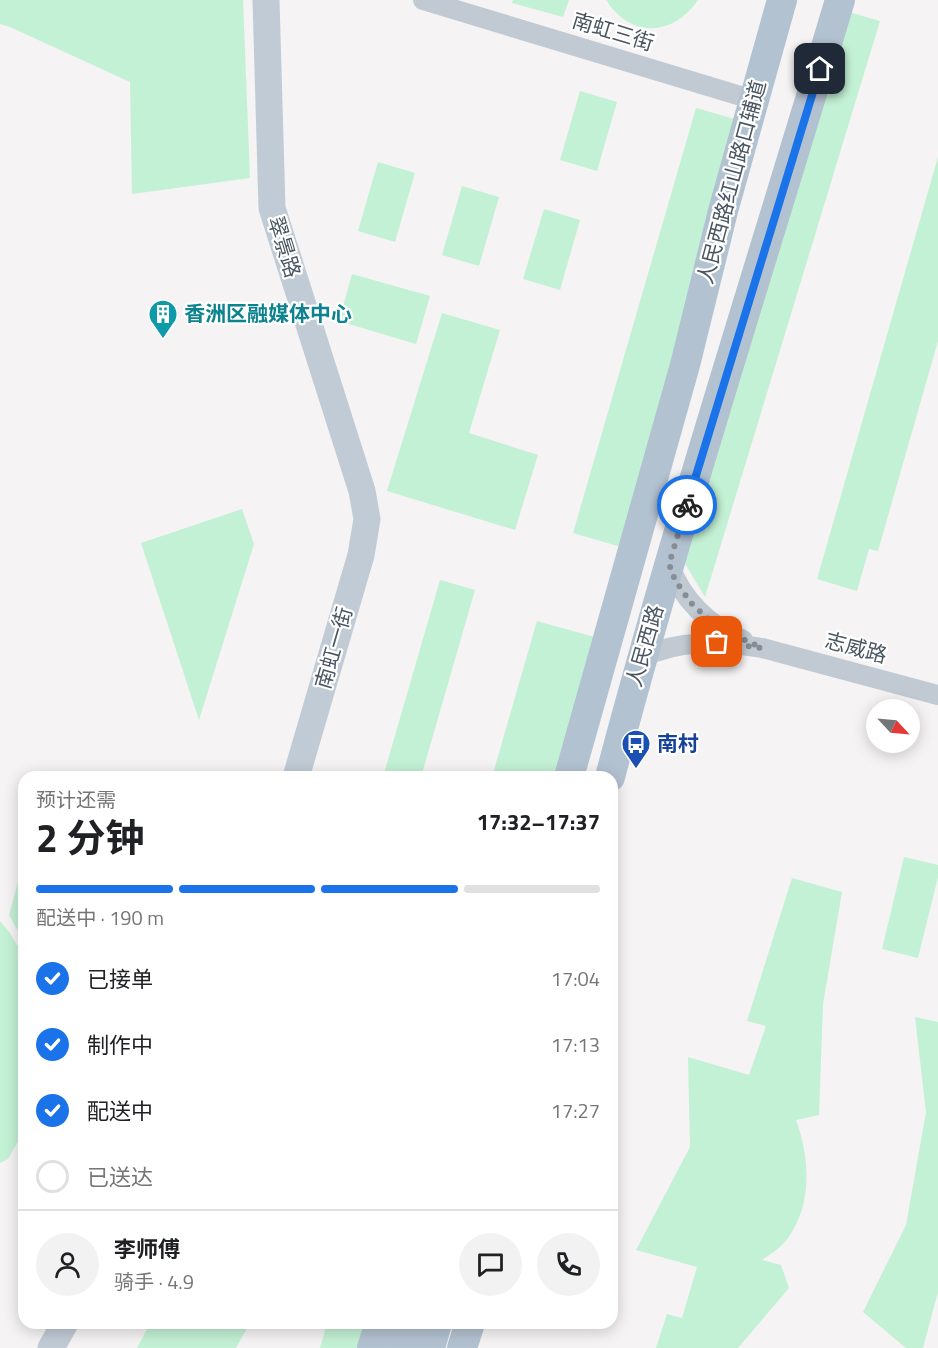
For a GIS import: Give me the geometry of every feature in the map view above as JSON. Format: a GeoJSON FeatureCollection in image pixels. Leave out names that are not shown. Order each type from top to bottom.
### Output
{"type":"FeatureCollection","features":[{"type":"Feature","properties":{"kind":"main road","name":"翠景路"},"geometry":{"type":"LineString","coordinates":[[266,0],[272,208],[362,490],[368,519]]}},
{"type":"Feature","properties":{"kind":"main road","name":"人民西路红山路口辅道"},"geometry":{"type":"LineString","coordinates":[[684,365],[723,211],[782,0]]}},
{"type":"Feature","properties":{"kind":"main road","name":"人民西路"},"geometry":{"type":"LineString","coordinates":[[612,771],[641,658],[840,0]]}},
{"type":"Feature","properties":{"kind":"main road","name":"人民西路"},"geometry":{"type":"LineString","coordinates":[[571,771],[684,365]]}},
{"type":"Feature","properties":{"kind":"main road","name":"南虹一街"},"geometry":{"type":"LineString","coordinates":[[298,771],[362,555],[368,519]]}},
{"type":"Feature","properties":{"kind":"main road"},"geometry":{"type":"LineString","coordinates":[[51,1348],[62,1329]]}},
{"type":"Feature","properties":{"kind":"main road"},"geometry":{"type":"LineString","coordinates":[[372,1348],[378,1329]]}},
{"type":"Feature","properties":{"kind":"main road"},"geometry":{"type":"LineString","coordinates":[[403,1348],[409,1329]]}},
{"type":"Feature","properties":{"kind":"main road"},"geometry":{"type":"LineString","coordinates":[[430,1348],[435,1329]]}},
{"type":"Feature","properties":{"kind":"main road"},"geometry":{"type":"LineString","coordinates":[[464,1348],[469,1329]]}},
{"type":"Feature","properties":{"kind":"street","name":"南虹三街"},"geometry":{"type":"LineString","coordinates":[[423,0],[754,100]]}},
{"type":"Feature","properties":{"kind":"street","name":"志威路"},"geometry":{"type":"LineString","coordinates":[[669,564],[675,580],[691,603],[717,627],[762,648]]}},
{"type":"Feature","properties":{"kind":"street","name":"志威路"},"geometry":{"type":"LineString","coordinates":[[641,658],[664,648],[690,644],[732,643],[762,648],[938,695]]}},
{"type":"Feature","properties":{"kind":"green space"},"geometry":{"type":"Polygon","coordinates":[[[0,0],[243,0],[250,178],[132,194],[130,82],[0,24],[0,0]]]}},
{"type":"Feature","properties":{"kind":"green space"},"geometry":{"type":"Polygon","coordinates":[[[513,0],[569,0],[563,17],[512,3],[513,0]]]}},
{"type":"Feature","properties":{"kind":"green space"},"geometry":{"type":"Polygon","coordinates":[[[606,0],[698,0],[676,21],[652,28],[627,21],[606,0]]]}},
{"type":"Feature","properties":{"kind":"green space"},"geometry":{"type":"Polygon","coordinates":[[[842,10],[880,21],[705,597],[680,555],[842,10]]]}},
{"type":"Feature","properties":{"kind":"green space"},"geometry":{"type":"Polygon","coordinates":[[[580,91],[617,102],[597,171],[560,160],[580,91]]]}},
{"type":"Feature","properties":{"kind":"green space"},"geometry":{"type":"Polygon","coordinates":[[[696,108],[745,122],[621,547],[573,533],[696,108]]]}},
{"type":"Feature","properties":{"kind":"green space"},"geometry":{"type":"Polygon","coordinates":[[[938,157],[938,341],[878,551],[869,549],[857,591],[817,579],[938,157]]]}},
{"type":"Feature","properties":{"kind":"green space"},"geometry":{"type":"Polygon","coordinates":[[[378,162],[415,173],[395,242],[358,231],[378,162]]]}},
{"type":"Feature","properties":{"kind":"green space"},"geometry":{"type":"Polygon","coordinates":[[[462,186],[499,197],[479,266],[442,255],[462,186]]]}},
{"type":"Feature","properties":{"kind":"green space"},"geometry":{"type":"Polygon","coordinates":[[[544,209],[580,220],[560,290],[523,279],[544,209]]]}},
{"type":"Feature","properties":{"kind":"green space"},"geometry":{"type":"Polygon","coordinates":[[[352,274],[430,296],[416,344],[339,321],[352,274]]]}},
{"type":"Feature","properties":{"kind":"green space"},"geometry":{"type":"Polygon","coordinates":[[[442,313],[500,330],[469,433],[538,455],[515,530],[387,491],[442,313]]]}},
{"type":"Feature","properties":{"kind":"green space"},"geometry":{"type":"Polygon","coordinates":[[[242,509],[254,544],[199,720],[141,543],[242,509]]]}},
{"type":"Feature","properties":{"kind":"green space"},"geometry":{"type":"Polygon","coordinates":[[[440,580],[475,590],[423,771],[385,771],[440,580]]]}},
{"type":"Feature","properties":{"kind":"green space"},"geometry":{"type":"Polygon","coordinates":[[[537,621],[598,638],[559,771],[494,771],[537,621]]]}},
{"type":"Feature","properties":{"kind":"green space"},"geometry":{"type":"Polygon","coordinates":[[[904,857],[938,865],[938,877],[918,958],[882,949],[904,857]]]}},
{"type":"Feature","properties":{"kind":"green space"},"geometry":{"type":"Polygon","coordinates":[[[792,878],[842,892],[823,1004],[819,1115],[796,1120],[806,1169],[804,1202],[791,1233],[781,1246],[762,1260],[781,1265],[789,1288],[738,1348],[656,1348],[667,1314],[682,1318],[697,1267],[636,1250],[690,1147],[688,1057],[749,1075],[766,1026],[747,1021],[792,878]]]}},
{"type":"Feature","properties":{"kind":"green space"},"geometry":{"type":"Polygon","coordinates":[[[18,882],[18,931],[9,915],[18,882]]]}},
{"type":"Feature","properties":{"kind":"green space"},"geometry":{"type":"Polygon","coordinates":[[[0,921],[18,947],[18,1142],[8,1159],[0,1163],[0,921]]]}},
{"type":"Feature","properties":{"kind":"green space"},"geometry":{"type":"Polygon","coordinates":[[[915,1017],[938,1022],[938,1292],[923,1348],[906,1348],[863,1312],[906,1225],[926,1112],[915,1017]]]}},
{"type":"Feature","properties":{"kind":"green space"},"geometry":{"type":"Polygon","coordinates":[[[147,1329],[247,1329],[236,1348],[137,1348],[147,1329]]]}},
{"type":"Feature","properties":{"kind":"green space"},"geometry":{"type":"Polygon","coordinates":[[[325,1329],[371,1329],[366,1348],[320,1348],[325,1329]]]}},
{"type":"Feature","properties":{"kind":"way so far"},"geometry":{"type":"LineString","coordinates":[[687,505],[669,564],[675,580],[691,603],[717,627],[762,648],[717,642]]}},
{"type":"Feature","properties":{"kind":"place","name":"香洲区融媒体中心"},"geometry":{"type":"Point","coordinates":[163,340]}},
{"type":"Feature","properties":{"kind":"place","name":"南村"},"geometry":{"type":"Point","coordinates":[636,770]}},
{"type":"Feature","properties":{"kind":"route"},"geometry":{"type":"LineString","coordinates":[[687,505],[820,69]]}}]}
